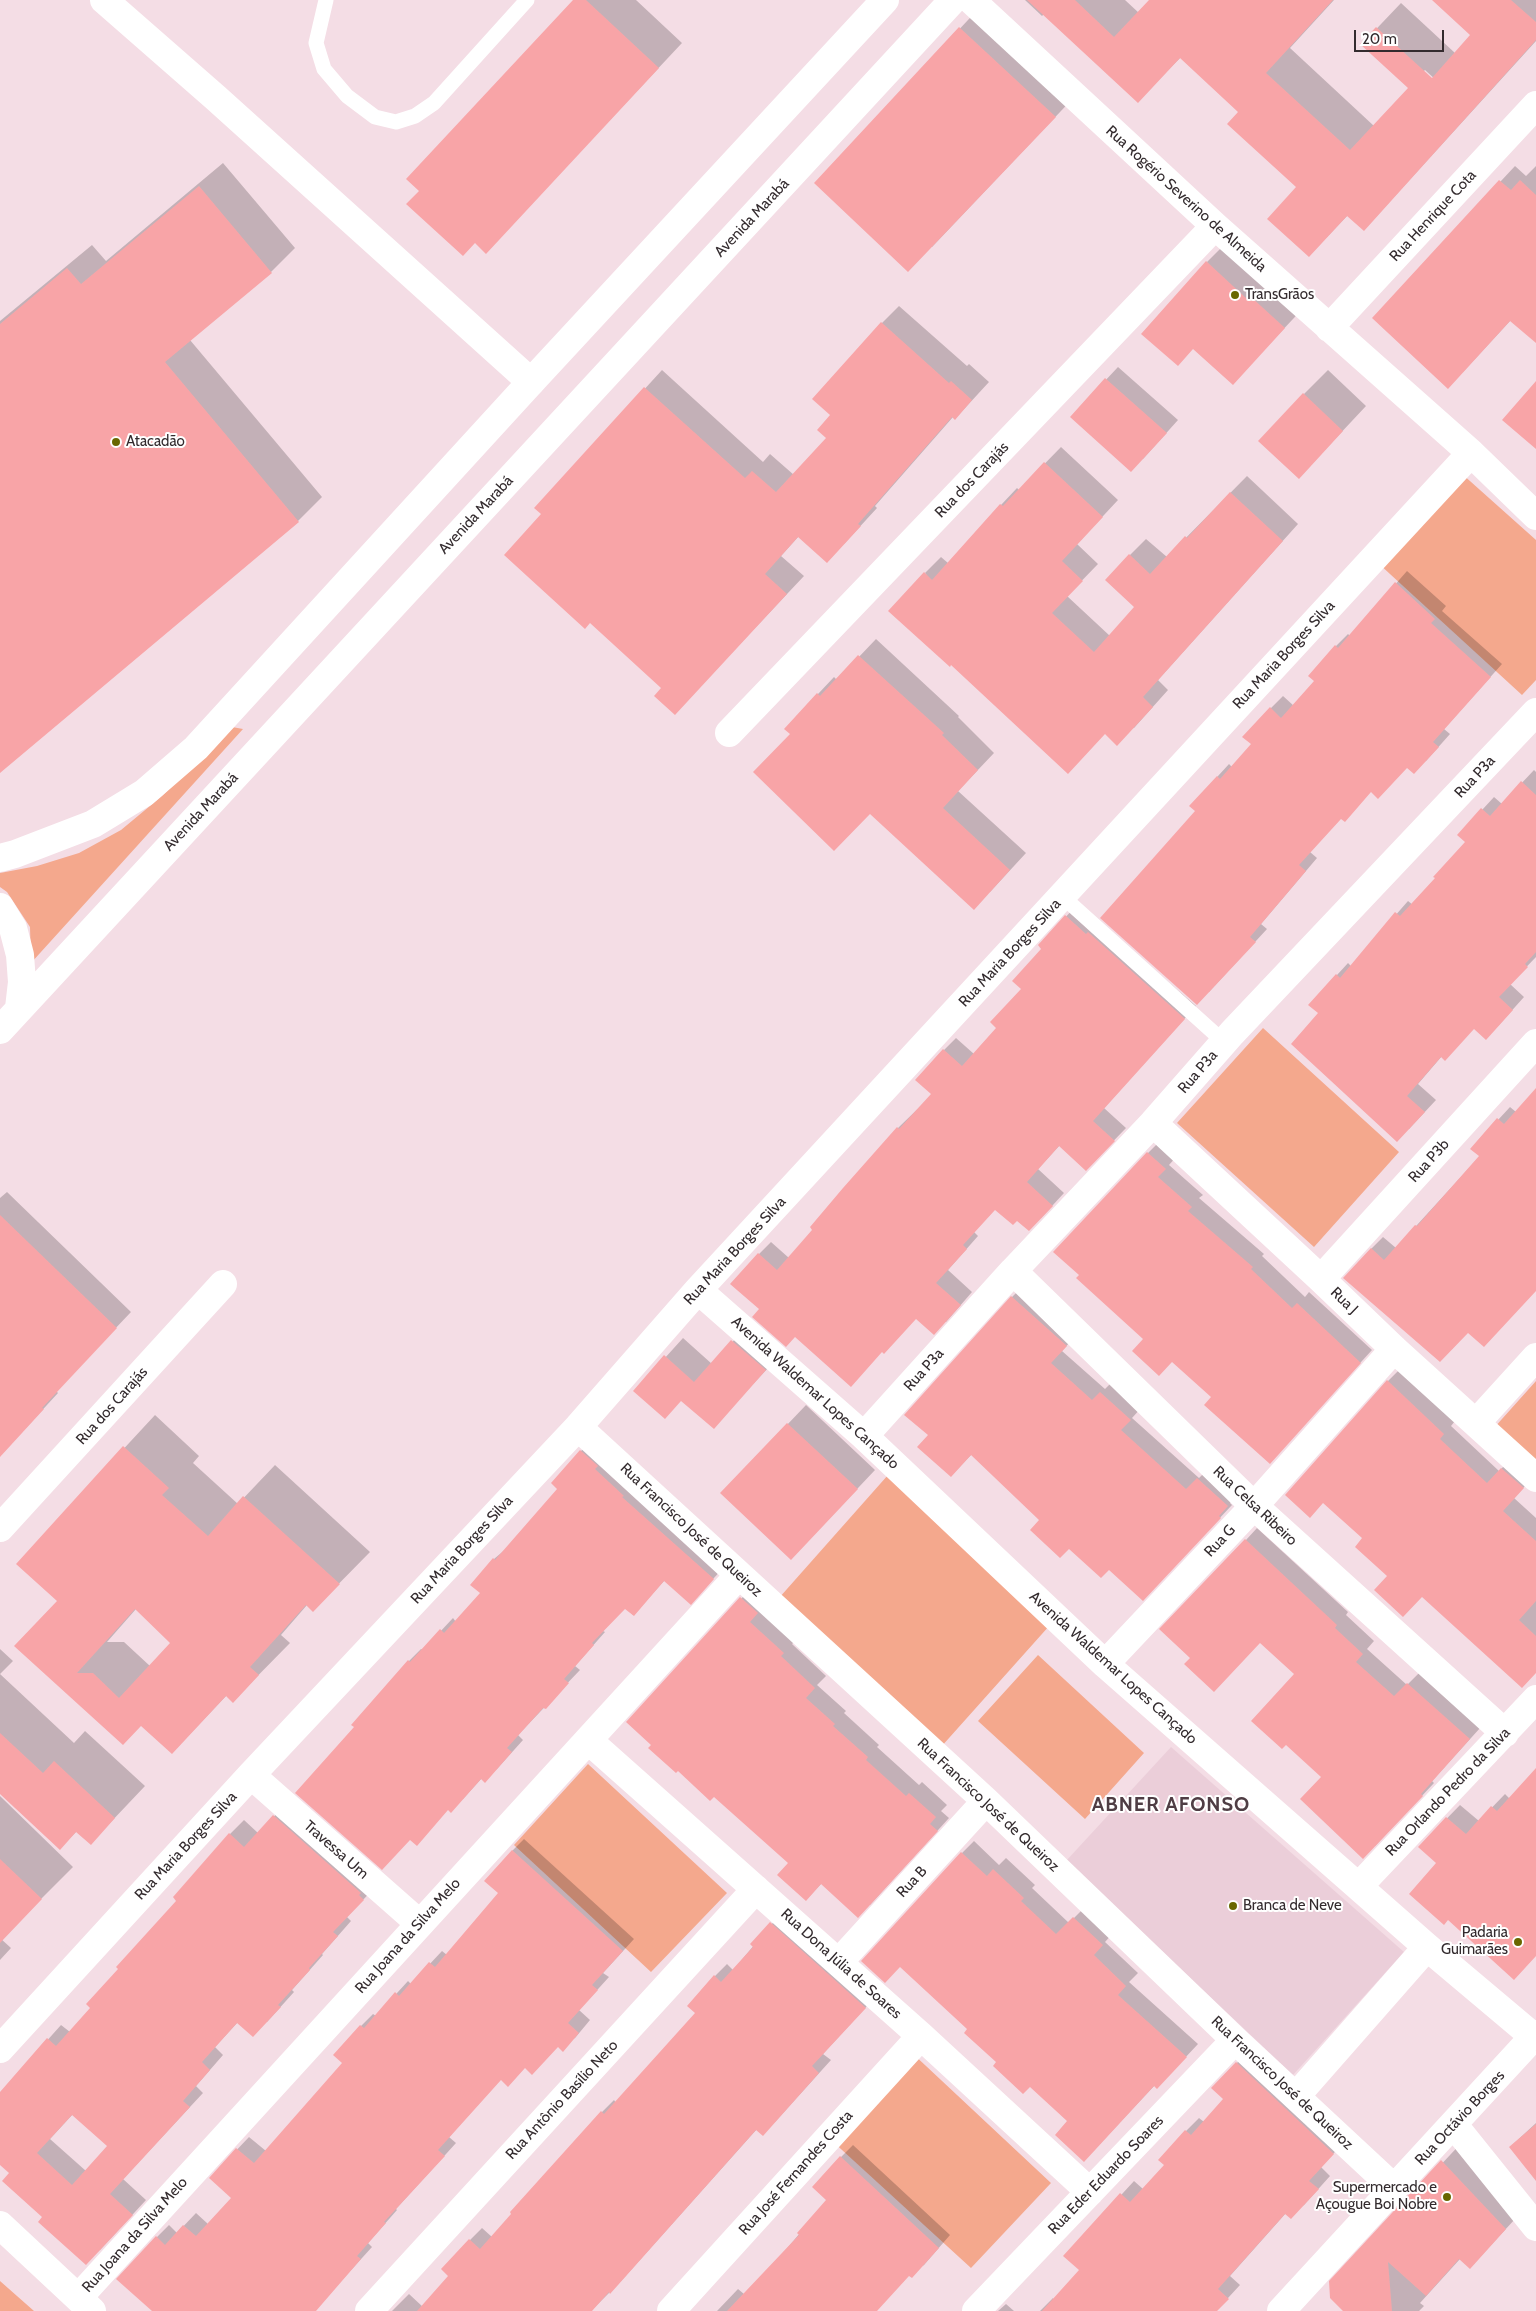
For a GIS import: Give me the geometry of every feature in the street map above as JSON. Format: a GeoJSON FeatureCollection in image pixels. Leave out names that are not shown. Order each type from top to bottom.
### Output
{"type":"FeatureCollection","features":[{"type":"Feature","properties":{"kind":"street"},"geometry":{"type":"LineString","coordinates":[[104,0],[216,98],[530,382]]}},
{"type":"Feature","properties":{"kind":"street"},"geometry":{"type":"LineString","coordinates":[[0,858],[93,824],[144,793],[196,748],[530,382],[885,0]]}},
{"type":"Feature","properties":{"kind":"street","name":"Avenida Marabá"},"geometry":{"type":"LineString","coordinates":[[0,1030],[953,0]]}},
{"type":"Feature","properties":{"kind":"street","name":"Rua Rogério Severino de Almeida"},"geometry":{"type":"LineString","coordinates":[[971,0],[1214,226],[1471,453],[1536,516]]}},
{"type":"Feature","properties":{"kind":"street","name":"Rua Henrique Cota"},"geometry":{"type":"LineString","coordinates":[[1329,328],[1536,105]]}},
{"type":"Feature","properties":{"kind":"street","name":"Rua dos Carajás"},"geometry":{"type":"LineString","coordinates":[[729,733],[1214,226]]}},
{"type":"Feature","properties":{"kind":"street","name":"Rua Maria Borges Silva"},"geometry":{"type":"LineString","coordinates":[[0,2049],[251,1775],[578,1427],[698,1290],[1471,453]]}},
{"type":"Feature","properties":{"kind":"street","name":"Rua P3a"},"geometry":{"type":"LineString","coordinates":[[864,1436],[1013,1271],[1153,1123],[1224,1042],[1536,712]]}},
{"type":"Feature","properties":{"kind":"street"},"geometry":{"type":"LineString","coordinates":[[0,907],[13,928],[20,955],[22,982],[19,1008]]}},
{"type":"Feature","properties":{"kind":"street","name":"Rua P3b"},"geometry":{"type":"LineString","coordinates":[[1322,1279],[1536,1043]]}},
{"type":"Feature","properties":{"kind":"street","name":"Rua J"},"geometry":{"type":"LineString","coordinates":[[1153,1123],[1322,1279],[1394,1349],[1536,1478]]}},
{"type":"Feature","properties":{"kind":"street","name":"Rua Celsa Ribeiro"},"geometry":{"type":"LineString","coordinates":[[1013,1271],[1254,1506],[1504,1733]]}},
{"type":"Feature","properties":{"kind":"street","name":"Rua dos Carajás"},"geometry":{"type":"LineString","coordinates":[[0,1528],[223,1284]]}},
{"type":"Feature","properties":{"kind":"street","name":"Avenida Waldemar Lopes Cançado"},"geometry":{"type":"LineString","coordinates":[[698,1290],[864,1436],[1105,1664],[1427,1947],[1535,2036]]}},
{"type":"Feature","properties":{"kind":"street","name":"Rua G"},"geometry":{"type":"LineString","coordinates":[[1105,1664],[1254,1506],[1394,1349]]}},
{"type":"Feature","properties":{"kind":"street"},"geometry":{"type":"LineString","coordinates":[[1476,1423],[1536,1357]]}},
{"type":"Feature","properties":{"kind":"street","name":"Rua Francisco José de Queiroz"},"geometry":{"type":"LineString","coordinates":[[578,1427],[986,1802],[1235,2040],[1297,2095],[1394,2188]]}},
{"type":"Feature","properties":{"kind":"street","name":"Rua Joana da Silva Melo"},"geometry":{"type":"LineString","coordinates":[[85,2304],[420,1924],[739,1575]]}},
{"type":"Feature","properties":{"kind":"street","name":"Rua Orlando Pedro da Silva"},"geometry":{"type":"LineString","coordinates":[[1359,1886],[1536,1698]]}},
{"type":"Feature","properties":{"kind":"street","name":"Rua Dona Júlia de Soares"},"geometry":{"type":"LineString","coordinates":[[588,1740],[839,1962],[1090,2192]]}},
{"type":"Feature","properties":{"kind":"street","name":"Travessa Um"},"geometry":{"type":"LineString","coordinates":[[251,1775],[420,1924]]}},
{"type":"Feature","properties":{"kind":"street","name":"Rua B"},"geometry":{"type":"LineString","coordinates":[[839,1962],[986,1802]]}},
{"type":"Feature","properties":{"kind":"street","name":"Rua Antônio Basílio Neto"},"geometry":{"type":"LineString","coordinates":[[368,2311],[756,1889]]}},
{"type":"Feature","properties":{"kind":"street"},"geometry":{"type":"LineString","coordinates":[[1297,2095],[1427,1947]]}},
{"type":"Feature","properties":{"kind":"street","name":"Rua José Fernandes Costa"},"geometry":{"type":"LineString","coordinates":[[671,2311],[920,2036]]}},
{"type":"Feature","properties":{"kind":"street","name":"Rua Octávio Borges"},"geometry":{"type":"LineString","coordinates":[[1281,2311],[1535,2036]]}},
{"type":"Feature","properties":{"kind":"street","name":"Rua Eder Eduardo Soares"},"geometry":{"type":"LineString","coordinates":[[976,2311],[1235,2040]]}},
{"type":"Feature","properties":{"kind":"street"},"geometry":{"type":"LineString","coordinates":[[1454,2125],[1536,2227]]}},
{"type":"Feature","properties":{"kind":"street"},"geometry":{"type":"LineString","coordinates":[[0,2225],[85,2304]]}},
{"type":"Feature","properties":{"kind":"lane"},"geometry":{"type":"LineString","coordinates":[[326,0],[316,43],[324,69],[347,96],[375,117],[396,122],[415,116],[434,103],[527,0]]}},
{"type":"Feature","properties":{"kind":"lane"},"geometry":{"type":"LineString","coordinates":[[1062,896],[1224,1042]]}},
{"type":"Feature","properties":{"kind":"shaded area"},"geometry":{"type":"Polygon","coordinates":[[[1461,473],[1536,540],[1536,680],[1522,695],[1378,563],[1461,473]]]}},
{"type":"Feature","properties":{"kind":"shaded area"},"geometry":{"type":"Polygon","coordinates":[[[232,727],[243,729],[31,963],[30,927],[7,892],[0,887],[0,873],[37,866],[79,853],[121,830],[162,796],[232,727]]]}},
{"type":"Feature","properties":{"kind":"shaded area"},"geometry":{"type":"Polygon","coordinates":[[[1263,1028],[1399,1152],[1314,1247],[1177,1123],[1263,1028]]]}},
{"type":"Feature","properties":{"kind":"shaded area"},"geometry":{"type":"Polygon","coordinates":[[[1536,1381],[1536,1468],[1493,1429],[1536,1381]]]}},
{"type":"Feature","properties":{"kind":"shaded area"},"geometry":{"type":"Polygon","coordinates":[[[888,1475],[1050,1625],[941,1747],[779,1598],[888,1475]]]}},
{"type":"Feature","properties":{"kind":"shaded area"},"geometry":{"type":"Polygon","coordinates":[[[1038,1655],[1144,1753],[1085,1819],[978,1721],[1038,1655]]]}},
{"type":"Feature","properties":{"kind":"shaded area","name":"Branca de Neve"},"geometry":{"type":"Polygon","coordinates":[[[1171,1747],[1404,1952],[1293,2075],[1066,1861],[1171,1747]]]}},
{"type":"Feature","properties":{"kind":"shaded area"},"geometry":{"type":"Polygon","coordinates":[[[588,1764],[727,1893],[651,1972],[514,1845],[588,1764]]]}},
{"type":"Feature","properties":{"kind":"shaded area"},"geometry":{"type":"Polygon","coordinates":[[[910,2051],[1051,2183],[971,2268],[830,2139],[910,2051]]]}},
{"type":"Feature","properties":{"kind":"shaded area"},"geometry":{"type":"Polygon","coordinates":[[[0,2281],[34,2311],[0,2311],[0,2281]]]}},
{"type":"Feature","properties":{"kind":"building"},"geometry":{"type":"Polygon","coordinates":[[[573,0],[586,0],[659,68],[486,254],[475,243],[463,256],[406,204],[419,191],[406,179],[573,0]]]}},
{"type":"Feature","properties":{"kind":"building"},"geometry":{"type":"Polygon","coordinates":[[[1027,0],[1075,0],[1114,37],[1149,0],[1333,0],[1266,73],[1350,150],[1408,88],[1360,44],[1376,27],[1432,78],[1470,35],[1432,0],[1511,0],[1536,22],[1536,40],[1364,231],[1347,216],[1309,257],[1267,219],[1296,187],[1227,124],[1238,112],[1180,58],[1138,103],[1027,0]]]}},
{"type":"Feature","properties":{"kind":"building"},"geometry":{"type":"Polygon","coordinates":[[[959,27],[1056,117],[908,272],[814,183],[959,27]]]}},
{"type":"Feature","properties":{"kind":"building"},"geometry":{"type":"Polygon","coordinates":[[[1499,180],[1511,190],[1520,180],[1536,195],[1536,343],[1510,321],[1448,389],[1372,318],[1499,180]]]}},
{"type":"Feature","properties":{"kind":"building","name":"Atacadão"},"geometry":{"type":"Polygon","coordinates":[[[199,186],[272,273],[165,362],[299,522],[0,773],[0,324],[67,268],[81,284],[199,186]]]}},
{"type":"Feature","properties":{"kind":"building"},"geometry":{"type":"Polygon","coordinates":[[[1206,261],[1247,299],[1250,296],[1285,328],[1233,385],[1193,349],[1178,366],[1141,334],[1206,261]]]}},
{"type":"Feature","properties":{"kind":"building"},"geometry":{"type":"Polygon","coordinates":[[[881,322],[949,383],[951,381],[972,400],[955,420],[952,417],[858,524],[861,526],[827,563],[798,537],[765,574],[787,594],[675,715],[654,696],[661,688],[590,623],[585,629],[504,555],[541,514],[534,508],[644,387],[745,478],[752,471],[776,492],[826,438],[817,430],[830,415],[812,399],[881,322]]]}},
{"type":"Feature","properties":{"kind":"building"},"geometry":{"type":"Polygon","coordinates":[[[1105,378],[1167,433],[1131,472],[1070,417],[1105,378]]]}},
{"type":"Feature","properties":{"kind":"building"},"geometry":{"type":"Polygon","coordinates":[[[1536,381],[1536,449],[1502,420],[1536,381]]]}},
{"type":"Feature","properties":{"kind":"building"},"geometry":{"type":"Polygon","coordinates":[[[1303,393],[1343,431],[1299,479],[1258,441],[1303,393]]]}},
{"type":"Feature","properties":{"kind":"building"},"geometry":{"type":"Polygon","coordinates":[[[1044,462],[1103,517],[1062,561],[1083,581],[1052,613],[1094,652],[1134,607],[1105,580],[1129,554],[1150,574],[1230,492],[1283,541],[1143,697],[1153,707],[1117,746],[1105,734],[1068,774],[951,665],[950,667],[888,611],[924,572],[932,580],[1000,504],[1003,506],[1044,462]]]}},
{"type":"Feature","properties":{"kind":"building"},"geometry":{"type":"Polygon","coordinates":[[[1395,582],[1435,619],[1431,623],[1491,677],[1433,742],[1439,747],[1414,774],[1407,768],[1378,799],[1371,792],[1345,822],[1341,819],[1299,865],[1306,871],[1250,937],[1256,942],[1197,1005],[1100,918],[1195,811],[1189,806],[1217,776],[1220,779],[1251,744],[1242,737],[1270,707],[1281,718],[1314,681],[1308,676],[1335,645],[1338,648],[1395,582]]]}},
{"type":"Feature","properties":{"kind":"building"},"geometry":{"type":"Polygon","coordinates":[[[858,655],[944,733],[942,735],[978,770],[943,808],[1010,870],[974,910],[870,814],[834,851],[753,772],[790,734],[784,729],[817,693],[820,696],[858,655]]]}},
{"type":"Feature","properties":{"kind":"building"},"geometry":{"type":"Polygon","coordinates":[[[1521,781],[1536,795],[1536,952],[1525,964],[1528,967],[1499,997],[1513,1010],[1486,1040],[1474,1029],[1445,1061],[1441,1057],[1407,1096],[1425,1112],[1397,1142],[1291,1044],[1318,1013],[1308,1005],[1336,974],[1340,978],[1395,912],[1400,916],[1435,878],[1433,877],[1465,842],[1457,835],[1481,808],[1490,816],[1521,781]]]}},
{"type":"Feature","properties":{"kind":"building"},"geometry":{"type":"Polygon","coordinates":[[[1065,915],[1086,934],[1088,932],[1185,1019],[1093,1121],[1115,1141],[1086,1171],[1059,1146],[1027,1182],[1053,1206],[1029,1231],[1017,1221],[1013,1225],[995,1210],[963,1245],[967,1249],[936,1283],[961,1305],[934,1335],[916,1319],[884,1354],[882,1352],[851,1387],[795,1337],[786,1347],[752,1317],[759,1309],[730,1284],[758,1253],[777,1270],[812,1230],[810,1227],[843,1188],[897,1127],[899,1129],[931,1094],[915,1080],[943,1049],[962,1066],[996,1028],[990,1022],[1021,989],[1012,981],[1041,949],[1038,945],[1065,915]]]}},
{"type":"Feature","properties":{"kind":"building"},"geometry":{"type":"Polygon","coordinates":[[[1536,1088],[1536,1291],[1484,1347],[1468,1333],[1440,1362],[1343,1278],[1371,1248],[1384,1260],[1479,1156],[1470,1149],[1497,1118],[1504,1124],[1536,1088]]]}},
{"type":"Feature","properties":{"kind":"building"},"geometry":{"type":"Polygon","coordinates":[[[1147,1152],[1166,1169],[1158,1177],[1192,1207],[1188,1211],[1253,1267],[1251,1269],[1292,1308],[1297,1303],[1361,1363],[1270,1464],[1204,1405],[1211,1397],[1172,1362],[1159,1376],[1132,1351],[1143,1339],[1076,1278],[1079,1275],[1053,1252],[1147,1152]]]}},
{"type":"Feature","properties":{"kind":"building"},"geometry":{"type":"Polygon","coordinates":[[[0,1215],[117,1328],[42,1408],[44,1409],[0,1457],[0,1215]]]}},
{"type":"Feature","properties":{"kind":"building"},"geometry":{"type":"Polygon","coordinates":[[[1011,1296],[1067,1346],[1051,1363],[1092,1400],[1100,1392],[1131,1420],[1121,1430],[1186,1489],[1197,1478],[1228,1506],[1219,1516],[1221,1518],[1143,1601],[1109,1570],[1101,1578],[1069,1549],[1060,1558],[1030,1530],[1039,1520],[971,1455],[951,1477],[917,1447],[928,1435],[904,1415],[1011,1296]]]}},
{"type":"Feature","properties":{"kind":"building"},"geometry":{"type":"Polygon","coordinates":[[[731,1340],[766,1370],[714,1429],[681,1401],[665,1419],[633,1391],[664,1355],[694,1382],[731,1340]]]}},
{"type":"Feature","properties":{"kind":"building"},"geometry":{"type":"Polygon","coordinates":[[[1387,1380],[1444,1434],[1440,1439],[1487,1483],[1501,1468],[1524,1488],[1503,1511],[1536,1541],[1536,1601],[1519,1620],[1536,1636],[1536,1673],[1522,1688],[1422,1597],[1403,1617],[1374,1590],[1387,1576],[1355,1547],[1362,1538],[1323,1503],[1310,1518],[1285,1495],[1387,1380]]]}},
{"type":"Feature","properties":{"kind":"building"},"geometry":{"type":"Polygon","coordinates":[[[787,1423],[858,1489],[791,1560],[720,1493],[787,1423]]]}},
{"type":"Feature","properties":{"kind":"building"},"geometry":{"type":"Polygon","coordinates":[[[123,1446],[169,1488],[162,1495],[208,1536],[243,1496],[340,1584],[313,1612],[306,1605],[250,1667],[259,1675],[233,1703],[226,1696],[172,1754],[141,1726],[123,1745],[14,1646],[57,1601],[16,1564],[123,1446]],[[135,1609],[77,1673],[93,1673],[119,1698],[170,1643],[135,1609]]]}},
{"type":"Feature","properties":{"kind":"building"},"geometry":{"type":"Polygon","coordinates":[[[580,1450],[598,1466],[595,1469],[624,1496],[622,1497],[714,1579],[691,1605],[664,1581],[634,1616],[625,1609],[592,1643],[594,1645],[564,1679],[569,1683],[546,1709],[543,1708],[507,1748],[512,1752],[485,1783],[481,1779],[451,1813],[448,1810],[417,1846],[410,1840],[382,1870],[295,1793],[354,1727],[351,1725],[408,1660],[410,1662],[440,1629],[444,1633],[480,1593],[470,1585],[493,1558],[495,1560],[557,1489],[551,1483],[580,1450]]]}},
{"type":"Feature","properties":{"kind":"building"},"geometry":{"type":"Polygon","coordinates":[[[1245,1539],[1337,1625],[1335,1628],[1363,1654],[1356,1662],[1394,1696],[1407,1683],[1470,1739],[1421,1794],[1423,1796],[1363,1859],[1300,1799],[1321,1777],[1286,1745],[1282,1749],[1251,1721],[1294,1674],[1260,1643],[1214,1692],[1184,1664],[1190,1658],[1159,1629],[1245,1539]]]}},
{"type":"Feature","properties":{"kind":"building"},"geometry":{"type":"Polygon","coordinates":[[[740,1597],[758,1613],[750,1622],[784,1653],[781,1656],[815,1688],[806,1698],[835,1724],[833,1726],[868,1757],[866,1760],[906,1796],[909,1793],[936,1817],[930,1824],[938,1831],[858,1918],[821,1884],[806,1901],[777,1875],[788,1863],[714,1797],[710,1801],[678,1771],[676,1773],[648,1748],[651,1745],[626,1722],[740,1597]]]}},
{"type":"Feature","properties":{"kind":"building"},"geometry":{"type":"Polygon","coordinates":[[[0,1733],[43,1773],[54,1761],[115,1818],[91,1845],[76,1832],[60,1850],[0,1794],[0,1733]]]}},
{"type":"Feature","properties":{"kind":"building"},"geometry":{"type":"Polygon","coordinates":[[[1536,1768],[1536,1956],[1514,1980],[1448,1920],[1444,1925],[1409,1894],[1436,1863],[1418,1847],[1446,1817],[1466,1834],[1491,1806],[1497,1811],[1536,1768]]]}},
{"type":"Feature","properties":{"kind":"building"},"geometry":{"type":"Polygon","coordinates":[[[273,1815],[361,1893],[359,1895],[364,1900],[333,1932],[338,1936],[278,2005],[281,2007],[253,2037],[237,2023],[202,2062],[210,2070],[183,2101],[190,2107],[110,2194],[133,2215],[86,2265],[38,2222],[42,2217],[2,2181],[9,2173],[0,2165],[0,2092],[47,2038],[56,2046],[90,2008],[86,2004],[118,1969],[116,1967],[176,1901],[173,1897],[229,1833],[244,1847],[273,1815]],[[72,2115],[37,2153],[72,2185],[107,2146],[72,2115]]]}},
{"type":"Feature","properties":{"kind":"building"},"geometry":{"type":"Polygon","coordinates":[[[512,1850],[623,1951],[592,1985],[598,1990],[568,2023],[579,2033],[563,2052],[558,2047],[532,2075],[525,2068],[508,2087],[501,2080],[438,2150],[445,2156],[384,2222],[386,2223],[357,2256],[361,2259],[316,2311],[152,2311],[116,2279],[156,2236],[165,2245],[183,2225],[196,2236],[231,2198],[209,2178],[236,2148],[254,2163],[342,2063],[333,2055],[360,2025],[364,2028],[395,1992],[399,1996],[429,1962],[435,1967],[498,1893],[484,1881],[512,1850]]]}},
{"type":"Feature","properties":{"kind":"building"},"geometry":{"type":"Polygon","coordinates":[[[961,1852],[987,1876],[993,1869],[1024,1898],[1021,1901],[1056,1934],[1073,1917],[1103,1945],[1094,1955],[1126,1986],[1118,1995],[1187,2057],[1157,2089],[1154,2086],[1084,2162],[1055,2135],[1067,2121],[1030,2087],[1023,2094],[993,2066],[996,2062],[964,2033],[967,2029],[900,1967],[885,1983],[861,1961],[961,1852]]]}},
{"type":"Feature","properties":{"kind":"building"},"geometry":{"type":"Polygon","coordinates":[[[0,1859],[42,1899],[0,1943],[0,1859]]]}},
{"type":"Feature","properties":{"kind":"building"},"geometry":{"type":"Polygon","coordinates":[[[770,1922],[866,2008],[812,2066],[819,2073],[763,2136],[756,2130],[610,2294],[609,2292],[592,2311],[417,2311],[448,2276],[441,2269],[469,2239],[480,2249],[511,2214],[510,2212],[601,2111],[604,2114],[695,2013],[687,2006],[714,1975],[721,1982],[753,1947],[750,1944],[770,1922]]]}},
{"type":"Feature","properties":{"kind":"building"},"geometry":{"type":"Polygon","coordinates":[[[1236,2062],[1334,2154],[1309,2181],[1319,2189],[1291,2219],[1285,2214],[1218,2289],[1229,2299],[1217,2311],[1042,2311],[1079,2270],[1063,2256],[1120,2193],[1130,2202],[1164,2165],[1158,2160],[1185,2130],[1191,2135],[1223,2099],[1211,2088],[1236,2062]]]}},
{"type":"Feature","properties":{"kind":"building"},"geometry":{"type":"Polygon","coordinates":[[[1536,2124],[1536,2181],[1509,2147],[1536,2124]]]}},
{"type":"Feature","properties":{"kind":"building"},"geometry":{"type":"Polygon","coordinates":[[[840,2156],[939,2248],[912,2278],[909,2276],[877,2311],[727,2311],[799,2235],[797,2233],[826,2200],[812,2187],[840,2156]]]}},
{"type":"Feature","properties":{"kind":"building"},"geometry":{"type":"Polygon","coordinates":[[[1441,2160],[1506,2229],[1470,2269],[1459,2259],[1426,2296],[1388,2262],[1392,2311],[1343,2311],[1330,2298],[1329,2281],[1441,2160]]]}},
{"type":"Feature","properties":{"kind":"place","name":"TransGrãos"},"geometry":{"type":"Point","coordinates":[1235,295]}},
{"type":"Feature","properties":{"kind":"place","name":"Atacadão"},"geometry":{"type":"Point","coordinates":[116,442]}},
{"type":"Feature","properties":{"kind":"place","name":"Branca de Neve"},"geometry":{"type":"Point","coordinates":[1233,1906]}},
{"type":"Feature","properties":{"kind":"place","name":"Padaria Guimarães"},"geometry":{"type":"Point","coordinates":[1518,1942]}},
{"type":"Feature","properties":{"kind":"place","name":"Supermercado e Açougue Boi Nobre"},"geometry":{"type":"Point","coordinates":[1447,2197]}},
{"type":"Feature","properties":{"kind":"district","name":"ABNER AFONSO"},"geometry":{"type":"Point","coordinates":[1171,1805]}}]}
